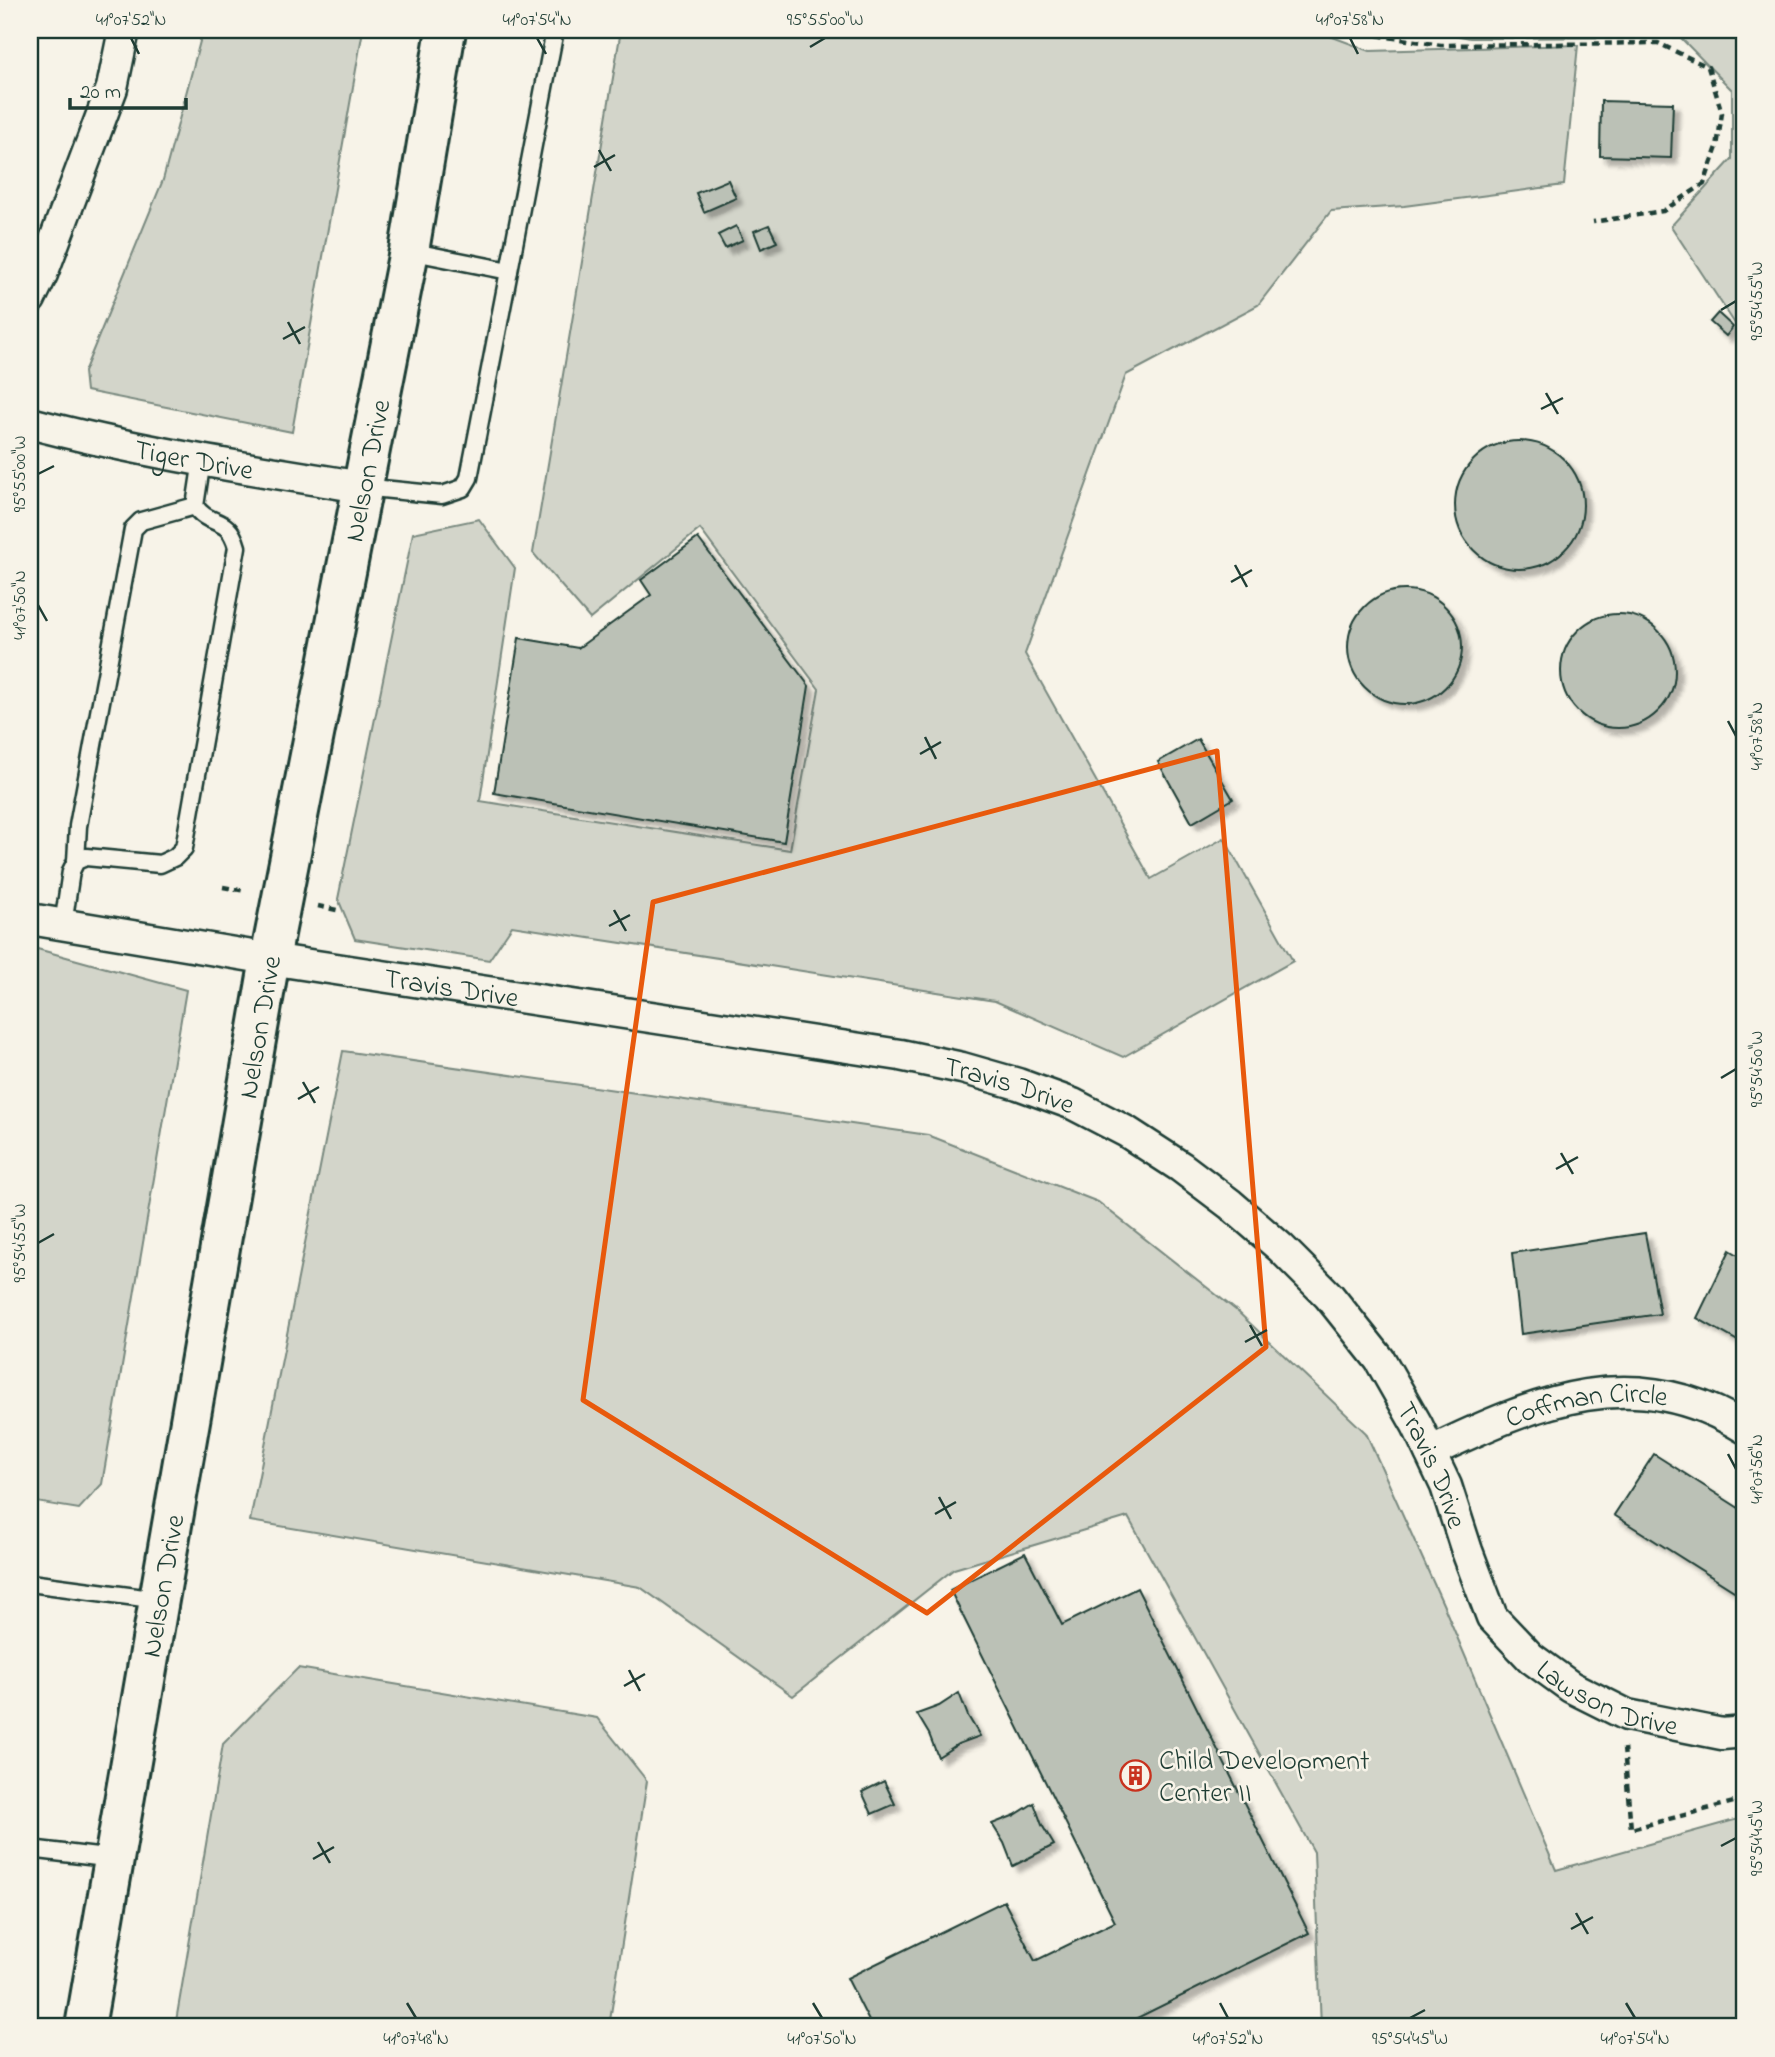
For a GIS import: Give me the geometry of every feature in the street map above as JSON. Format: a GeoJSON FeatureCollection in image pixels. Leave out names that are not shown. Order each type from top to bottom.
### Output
{"type":"FeatureCollection","features":[{"type":"Feature","properties":{"kind":"street"},"geometry":{"type":"LineString","coordinates":[[30,299],[42,274],[112,88],[124,30]]}},
{"type":"Feature","properties":{"kind":"street","name":"Nelson Drive"},"geometry":{"type":"LineString","coordinates":[[85,2027],[270,959],[409,251],[446,30]]}},
{"type":"Feature","properties":{"kind":"street","name":"Tiger Drive"},"geometry":{"type":"LineString","coordinates":[[30,423],[202,460],[362,487]]}},
{"type":"Feature","properties":{"kind":"street","name":"Travis Drive"},"geometry":{"type":"LineString","coordinates":[[30,919],[270,959],[900,1055],[962,1068],[1073,1104],[1127,1132],[1181,1167],[1281,1248],[1329,1296],[1380,1360],[1430,1452],[1446,1486],[1492,1617]]}},
{"type":"Feature","properties":{"kind":"street","name":"Coffman Circle"},"geometry":{"type":"LineString","coordinates":[[1430,1452],[1520,1411],[1573,1396],[1614,1392],[1650,1394],[1683,1400],[1718,1412],[1745,1428]]}},
{"type":"Feature","properties":{"kind":"street","name":"Lawson Drive"},"geometry":{"type":"LineString","coordinates":[[1492,1617],[1531,1658],[1571,1687],[1620,1712],[1722,1734],[1745,1732]]}},
{"type":"Feature","properties":{"kind":"lane"},"geometry":{"type":"LineString","coordinates":[[362,487],[442,495],[463,488],[470,478],[555,30]]}},
{"type":"Feature","properties":{"kind":"lane"},"geometry":{"type":"LineString","coordinates":[[409,251],[509,271]]}},
{"type":"Feature","properties":{"kind":"lane"},"geometry":{"type":"LineString","coordinates":[[76,861],[86,858],[160,864],[175,857],[184,848],[237,547],[234,534],[227,526],[201,514],[195,506],[202,460]]}},
{"type":"Feature","properties":{"kind":"lane"},"geometry":{"type":"LineString","coordinates":[[63,925],[76,861],[78,826],[132,529],[141,521],[195,506]]}},
{"type":"Feature","properties":{"kind":"lane"},"geometry":{"type":"LineString","coordinates":[[30,1583],[159,1600]]}},
{"type":"Feature","properties":{"kind":"lane"},"geometry":{"type":"LineString","coordinates":[[30,1849],[114,1859]]}},
{"type":"Feature","properties":{"kind":"path"},"geometry":{"type":"LineString","coordinates":[[1342,30],[1441,45],[1596,46],[1658,43],[1707,67],[1722,113],[1717,147],[1704,184],[1663,211],[1593,222]]}},
{"type":"Feature","properties":{"kind":"path"},"geometry":{"type":"LineString","coordinates":[[1620,1712],[1631,1829],[1745,1799]]}},
{"type":"Feature","properties":{"kind":"highlighted area"},"geometry":{"type":"Polygon","coordinates":[[[1217,751],[1266,1347],[927,1613],[583,1400],[653,902],[1217,751]]]}},
{"type":"Feature","properties":{"kind":"shaded area"},"geometry":{"type":"Polygon","coordinates":[[[203,30],[363,30],[292,432],[86,391],[84,372],[163,180],[203,30]]]}},
{"type":"Feature","properties":{"kind":"shaded area"},"geometry":{"type":"Polygon","coordinates":[[[621,30],[1314,30],[1370,51],[1578,45],[1564,185],[1404,206],[1331,211],[1258,305],[1126,375],[1025,654],[1151,879],[1224,838],[1293,961],[1123,1057],[995,1001],[512,926],[489,960],[355,939],[338,899],[413,533],[479,519],[515,568],[480,801],[790,850],[819,689],[700,529],[590,619],[533,553],[621,30]]]}},
{"type":"Feature","properties":{"kind":"shaded area"},"geometry":{"type":"Polygon","coordinates":[[[1429,30],[1745,30],[1745,339],[1671,226],[1732,159],[1732,90],[1680,37],[1470,38],[1429,30]]]}},
{"type":"Feature","properties":{"kind":"shaded area"},"geometry":{"type":"Polygon","coordinates":[[[30,947],[186,990],[102,1484],[79,1509],[30,1501],[30,947]]]}},
{"type":"Feature","properties":{"kind":"shaded area"},"geometry":{"type":"Polygon","coordinates":[[[343,1051],[928,1135],[1098,1202],[1237,1311],[1366,1433],[1443,1604],[1556,1870],[1745,1817],[1745,2027],[1321,2027],[1314,1852],[1128,1517],[954,1569],[793,1696],[640,1587],[250,1521],[343,1051]]]}},
{"type":"Feature","properties":{"kind":"shaded area"},"geometry":{"type":"Polygon","coordinates":[[[298,1668],[597,1718],[647,1781],[609,2027],[175,2027],[223,1744],[298,1668]]]}},
{"type":"Feature","properties":{"kind":"building"},"geometry":{"type":"Polygon","coordinates":[[[1601,101],[1673,103],[1671,158],[1600,156],[1601,101]]]}},
{"type":"Feature","properties":{"kind":"building"},"geometry":{"type":"Polygon","coordinates":[[[728,180],[736,198],[704,212],[696,193],[728,180]]]}},
{"type":"Feature","properties":{"kind":"building"},"geometry":{"type":"Polygon","coordinates":[[[769,225],[777,242],[761,249],[754,231],[769,225]]]}},
{"type":"Feature","properties":{"kind":"building"},"geometry":{"type":"Polygon","coordinates":[[[736,226],[743,240],[725,248],[718,235],[736,226]]]}},
{"type":"Feature","properties":{"kind":"building"},"geometry":{"type":"Polygon","coordinates":[[[1718,313],[1733,327],[1726,336],[1710,322],[1718,313]]]}},
{"type":"Feature","properties":{"kind":"building"},"geometry":{"type":"Polygon","coordinates":[[[1519,441],[1544,445],[1565,459],[1579,480],[1583,505],[1579,530],[1565,551],[1544,565],[1519,569],[1494,565],[1473,551],[1459,530],[1455,505],[1459,480],[1473,459],[1494,445],[1519,441]]]}},
{"type":"Feature","properties":{"kind":"building"},"geometry":{"type":"Polygon","coordinates":[[[698,538],[809,686],[784,842],[494,793],[519,638],[578,648],[651,595],[641,580],[698,538]]]}},
{"type":"Feature","properties":{"kind":"building"},"geometry":{"type":"Polygon","coordinates":[[[1405,590],[1427,594],[1446,606],[1458,625],[1462,647],[1458,669],[1446,688],[1427,700],[1405,704],[1383,700],[1364,688],[1352,669],[1348,647],[1352,625],[1364,606],[1383,594],[1405,590]]]}},
{"type":"Feature","properties":{"kind":"building"},"geometry":{"type":"Polygon","coordinates":[[[1618,614],[1640,619],[1658,631],[1670,649],[1675,671],[1670,693],[1658,711],[1640,723],[1618,728],[1596,723],[1578,711],[1566,693],[1561,671],[1566,649],[1578,631],[1596,619],[1618,614]]]}},
{"type":"Feature","properties":{"kind":"building"},"geometry":{"type":"Polygon","coordinates":[[[1198,739],[1233,799],[1192,823],[1158,762],[1198,739]]]}},
{"type":"Feature","properties":{"kind":"building"},"geometry":{"type":"Polygon","coordinates":[[[1645,1233],[1660,1314],[1521,1334],[1512,1253],[1645,1233]]]}},
{"type":"Feature","properties":{"kind":"building"},"geometry":{"type":"Polygon","coordinates":[[[1730,1250],[1745,1259],[1745,1345],[1697,1318],[1730,1250]]]}},
{"type":"Feature","properties":{"kind":"building"},"geometry":{"type":"Polygon","coordinates":[[[1654,1454],[1745,1512],[1745,1590],[1742,1596],[1614,1515],[1654,1454]]]}},
{"type":"Feature","properties":{"kind":"building","name":"Child Development Center II"},"geometry":{"type":"Polygon","coordinates":[[[1025,1553],[1062,1625],[1137,1588],[1309,1933],[1119,2027],[872,2027],[847,1978],[1004,1901],[1035,1961],[1115,1922],[950,1590],[1025,1553]]]}},
{"type":"Feature","properties":{"kind":"building"},"geometry":{"type":"Polygon","coordinates":[[[959,1693],[980,1736],[958,1744],[938,1757],[917,1714],[939,1706],[959,1693]]]}},
{"type":"Feature","properties":{"kind":"building"},"geometry":{"type":"Polygon","coordinates":[[[884,1781],[895,1804],[872,1814],[862,1792],[884,1781]]]}},
{"type":"Feature","properties":{"kind":"building"},"geometry":{"type":"Polygon","coordinates":[[[1034,1803],[1042,1825],[1054,1845],[1013,1866],[1004,1843],[992,1824],[1015,1815],[1034,1803]]]}},
{"type":"Feature","properties":{"kind":"place","name":"Child Development Center II"},"geometry":{"type":"Point","coordinates":[1136,1775]}}]}
